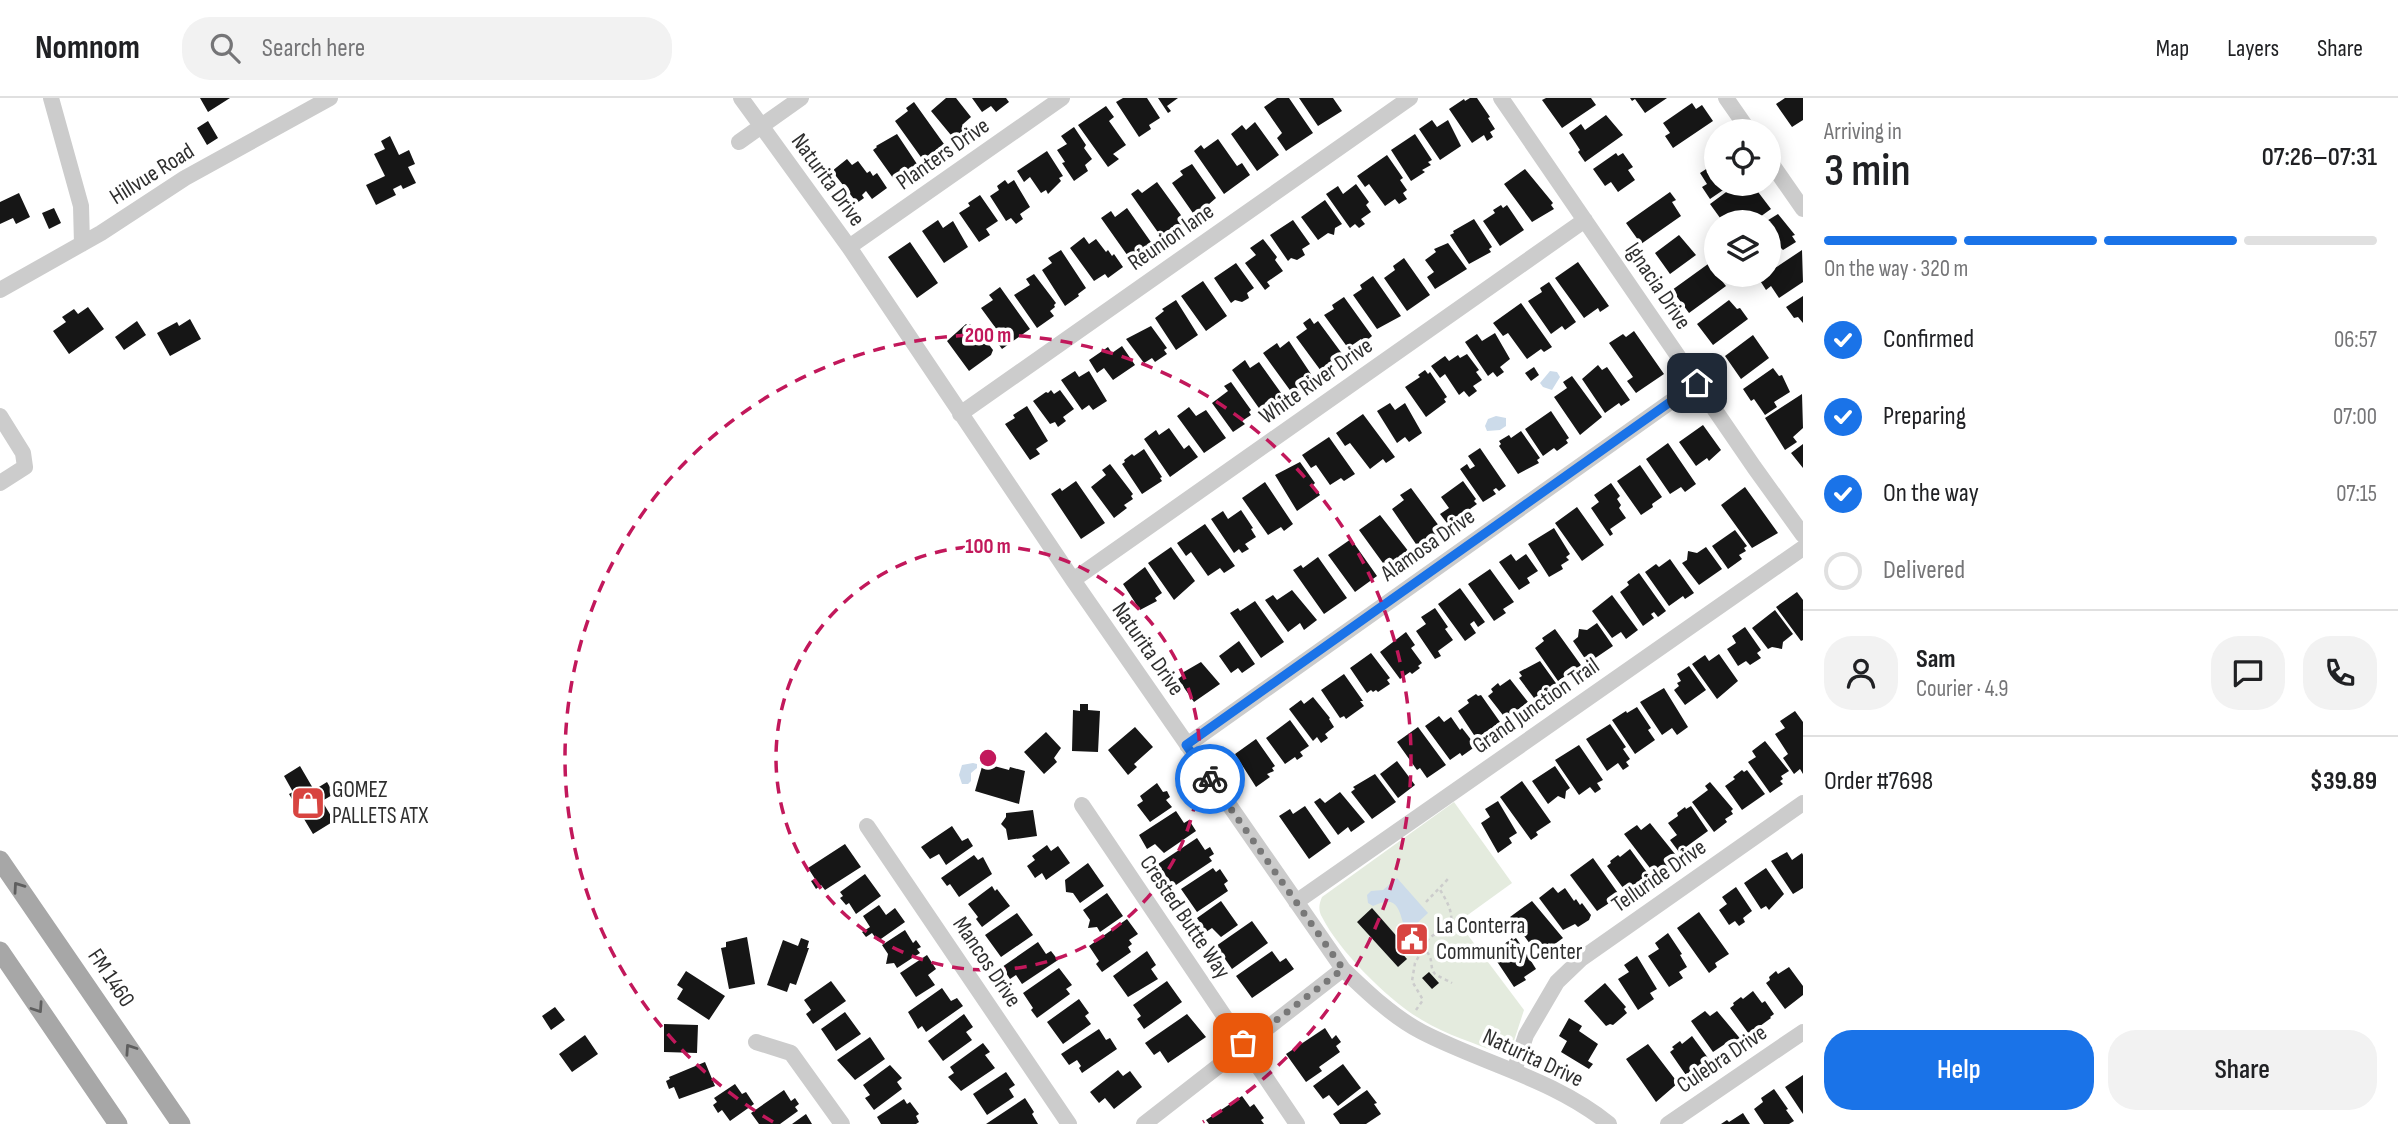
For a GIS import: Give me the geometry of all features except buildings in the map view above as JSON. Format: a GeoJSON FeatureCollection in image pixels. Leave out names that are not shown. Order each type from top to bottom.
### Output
{"type":"FeatureCollection","features":[{"type":"Feature","properties":{"kind":"main road","name":"FM 1460"},"geometry":{"type":"LineString","coordinates":[[1,863],[181,1124]]}},
{"type":"Feature","properties":{"kind":"main road"},"geometry":{"type":"LineString","coordinates":[[0,951],[118,1124]]}},
{"type":"Feature","properties":{"kind":"street"},"geometry":{"type":"LineString","coordinates":[[51,98],[81,206],[82,244]]}},
{"type":"Feature","properties":{"kind":"street","name":"Hillvue Road"},"geometry":{"type":"LineString","coordinates":[[0,290],[82,244],[185,178],[330,98]]}},
{"type":"Feature","properties":{"kind":"street","name":"Naturita Drive"},"geometry":{"type":"LineString","coordinates":[[741,98],[849,247],[1073,580],[1343,969],[1372,997],[1420,1031],[1553,1089],[1609,1124]]}},
{"type":"Feature","properties":{"kind":"street"},"geometry":{"type":"LineString","coordinates":[[739,142],[801,98]]}},
{"type":"Feature","properties":{"kind":"street","name":"Planters Drive"},"geometry":{"type":"LineString","coordinates":[[849,247],[1062,98]]}},
{"type":"Feature","properties":{"kind":"street","name":"Réunion lane"},"geometry":{"type":"LineString","coordinates":[[960,414],[1410,98]]}},
{"type":"Feature","properties":{"kind":"street","name":"Ignacia Drive"},"geometry":{"type":"LineString","coordinates":[[1500,98],[1803,535]]}},
{"type":"Feature","properties":{"kind":"street"},"geometry":{"type":"LineString","coordinates":[[1726,98],[1741,119]]}},
{"type":"Feature","properties":{"kind":"street"},"geometry":{"type":"LineString","coordinates":[[1781,177],[1803,209]]}},
{"type":"Feature","properties":{"kind":"street","name":"White River Drive"},"geometry":{"type":"LineString","coordinates":[[1073,580],[1585,220]]}},
{"type":"Feature","properties":{"kind":"street","name":"Alamosa Drive"},"geometry":{"type":"LineString","coordinates":[[1186,745],[1697,383]]}},
{"type":"Feature","properties":{"kind":"street"},"geometry":{"type":"LineString","coordinates":[[0,416],[23,453],[25,467],[0,483]]}},
{"type":"Feature","properties":{"kind":"street","name":"Grand Junction Trail"},"geometry":{"type":"LineString","coordinates":[[1296,902],[1803,548]]}},
{"type":"Feature","properties":{"kind":"street","name":"Telluride Drive"},"geometry":{"type":"LineString","coordinates":[[1514,1071],[1526,1035],[1557,982],[1581,959],[1803,803]]}},
{"type":"Feature","properties":{"kind":"street","name":"Crested Butte Way"},"geometry":{"type":"LineString","coordinates":[[1082,806],[1297,1124]]}},
{"type":"Feature","properties":{"kind":"street","name":"Mancos Drive"},"geometry":{"type":"LineString","coordinates":[[867,826],[1069,1124]]}},
{"type":"Feature","properties":{"kind":"street"},"geometry":{"type":"LineString","coordinates":[[1144,1124],[1343,969]]}},
{"type":"Feature","properties":{"kind":"street","name":"Culebra Drive"},"geometry":{"type":"LineString","coordinates":[[1668,1124],[1803,1032]]}},
{"type":"Feature","properties":{"kind":"street"},"geometry":{"type":"LineString","coordinates":[[756,1042],[791,1053],[842,1124]]}},
{"type":"Feature","properties":{"kind":"path"},"geometry":{"type":"LineString","coordinates":[[1426,902],[1448,879]]}},
{"type":"Feature","properties":{"kind":"path"},"geometry":{"type":"LineString","coordinates":[[1416,1010],[1423,1000],[1412,981],[1422,947],[1429,938],[1451,924],[1449,905],[1440,888]]}},
{"type":"Feature","properties":{"kind":"path"},"geometry":{"type":"LineString","coordinates":[[1422,947],[1433,958],[1437,976],[1452,983]]}},
{"type":"Feature","properties":{"kind":"shaded area"},"geometry":{"type":"Polygon","coordinates":[[[1454,802],[1512,883],[1458,922],[1524,1010],[1512,1047],[1501,1054],[1431,1025],[1409,1012],[1352,960],[1320,912],[1322,897],[1454,802]]]}},
{"type":"Feature","properties":{"kind":"water"},"geometry":{"type":"Polygon","coordinates":[[[1550,371],[1557,372],[1560,377],[1552,390],[1540,383],[1550,371]]]}},
{"type":"Feature","properties":{"kind":"water"},"geometry":{"type":"Polygon","coordinates":[[[1496,416],[1506,418],[1506,426],[1500,430],[1487,431],[1485,426],[1488,419],[1496,416]]]}},
{"type":"Feature","properties":{"kind":"water"},"geometry":{"type":"Polygon","coordinates":[[[977,764],[977,768],[971,773],[971,781],[962,784],[959,775],[962,765],[977,764]]]}},
{"type":"Feature","properties":{"kind":"water"},"geometry":{"type":"Polygon","coordinates":[[[1397,878],[1428,913],[1414,926],[1403,923],[1397,907],[1390,902],[1373,906],[1368,903],[1367,895],[1371,891],[1383,890],[1397,878]]]}},
{"type":"Feature","properties":{"kind":"way so far"},"geometry":{"type":"LineString","coordinates":[[1210,779],[1343,969],[1244,1045],[1243,1043]]}},
{"type":"Feature","properties":{"kind":"place","name":"GOMEZ PALLETS ATX"},"geometry":{"type":"Point","coordinates":[308,803]}},
{"type":"Feature","properties":{"kind":"place","name":"La Conterra Community Center"},"geometry":{"type":"Point","coordinates":[1412,939]}},
{"type":"Feature","properties":{"kind":"route"},"geometry":{"type":"LineString","coordinates":[[1210,779],[1186,745],[1697,383]]}}]}
